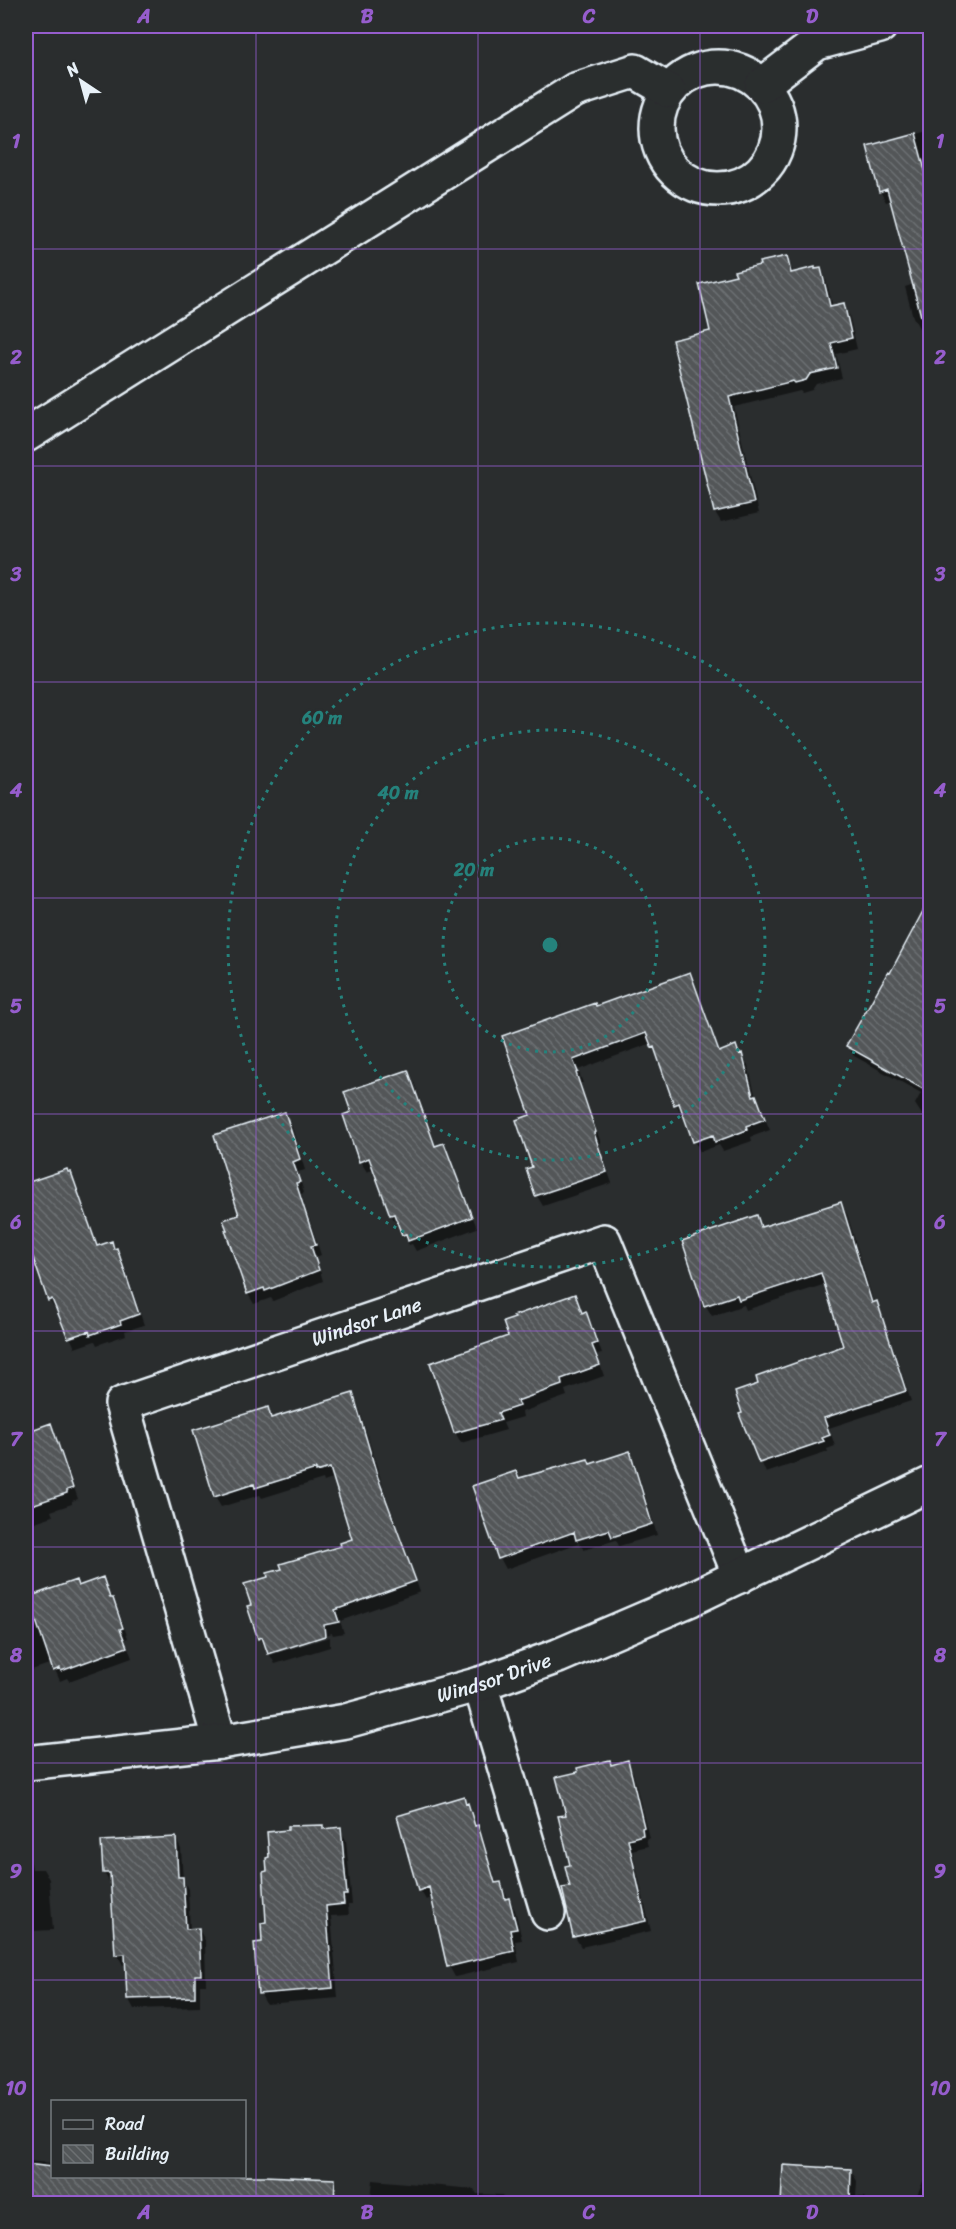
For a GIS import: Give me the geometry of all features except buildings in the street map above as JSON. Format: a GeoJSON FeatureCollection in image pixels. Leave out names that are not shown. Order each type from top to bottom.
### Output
{"type":"FeatureCollection","features":[{"type":"Feature","properties":{"kind":"street"},"geometry":{"type":"LineString","coordinates":[[762,85],[817,43],[880,26]]}},
{"type":"Feature","properties":{"kind":"street"},"geometry":{"type":"LineString","coordinates":[[724,67],[745,73],[762,85],[773,100],[778,118],[778,137],[772,156],[762,171],[746,182],[728,189],[707,189],[687,182],[671,168],[660,150],[656,130],[659,110],[669,91],[684,77],[704,68],[724,67]]}},
{"type":"Feature","properties":{"kind":"street"},"geometry":{"type":"LineString","coordinates":[[26,435],[575,90],[635,71],[669,91]]}},
{"type":"Feature","properties":{"kind":"street","name":"Windsor Lane"},"geometry":{"type":"LineString","coordinates":[[220,1742],[122,1404],[604,1241],[740,1576]]}},
{"type":"Feature","properties":{"kind":"street","name":"Windsor Drive"},"geometry":{"type":"LineString","coordinates":[[26,1763],[220,1742],[346,1721],[480,1684],[558,1656],[691,1599],[930,1484]]}},
{"type":"Feature","properties":{"kind":"street"},"geometry":{"type":"LineString","coordinates":[[480,1684],[548,1913]]}}]}
